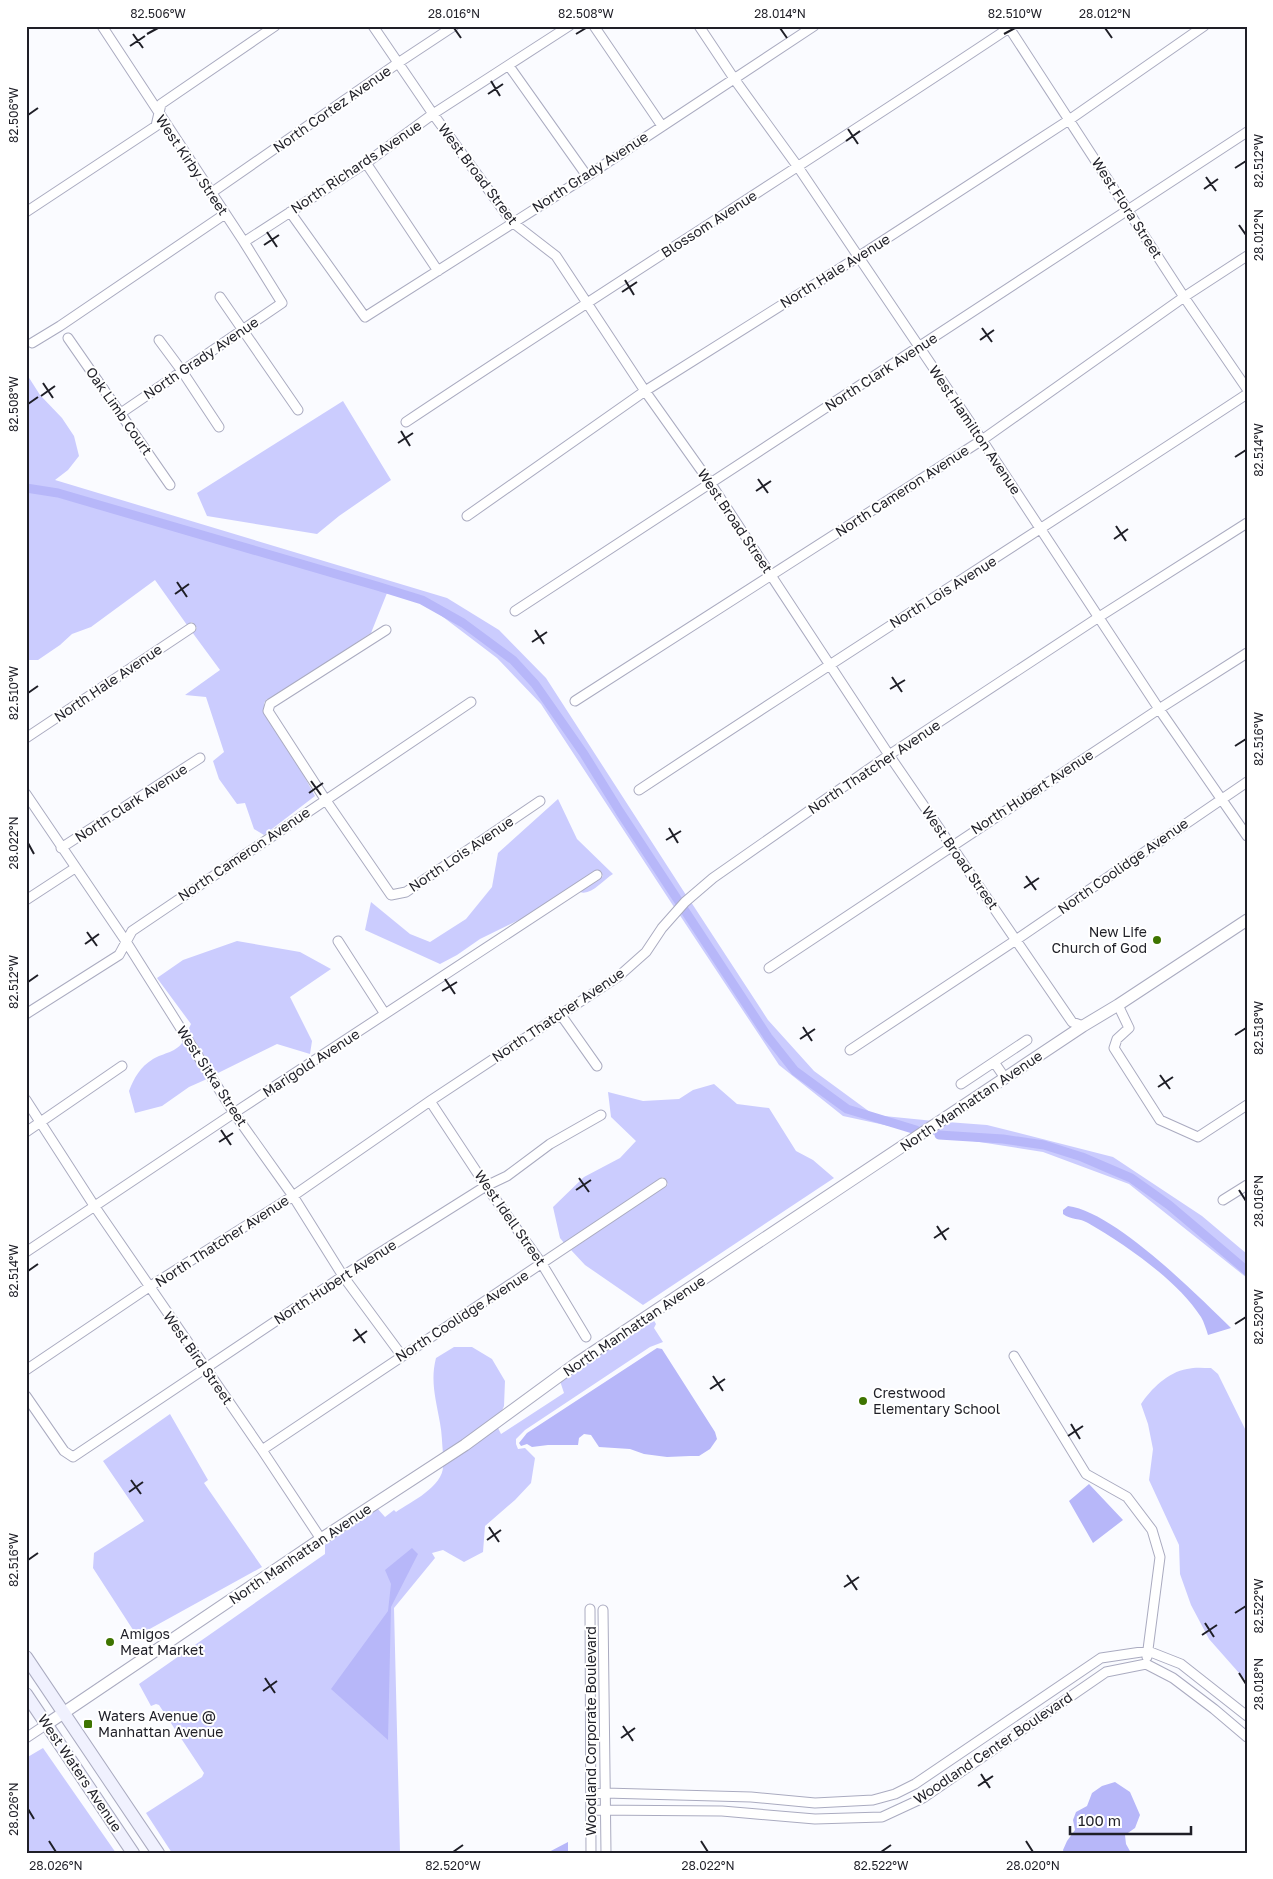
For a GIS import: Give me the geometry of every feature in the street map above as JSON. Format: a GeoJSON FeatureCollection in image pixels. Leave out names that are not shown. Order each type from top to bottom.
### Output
{"type":"FeatureCollection","features":[{"type":"Feature","properties":{"kind":"main road","name":"West Waters Avenue"},"geometry":{"type":"LineString","coordinates":[[26,1657],[158,1853]]}},
{"type":"Feature","properties":{"kind":"main road","name":"West Waters Avenue"},"geometry":{"type":"LineString","coordinates":[[26,1694],[133,1853]]}},
{"type":"Feature","properties":{"kind":"street"},"geometry":{"type":"LineString","coordinates":[[26,212],[156,126],[160,104],[275,26]]}},
{"type":"Feature","properties":{"kind":"street","name":"West Broad Street"},"geometry":{"type":"LineString","coordinates":[[373,26],[433,114],[512,222],[556,256],[645,391],[711,484],[951,846],[1072,1022],[1084,1026]]}},
{"type":"Feature","properties":{"kind":"street","name":"North Cortez Avenue"},"geometry":{"type":"LineString","coordinates":[[211,193],[454,26]]}},
{"type":"Feature","properties":{"kind":"street","name":"North Richards Avenue"},"geometry":{"type":"LineString","coordinates":[[244,242],[366,163],[433,114],[568,26]]}},
{"type":"Feature","properties":{"kind":"street"},"geometry":{"type":"LineString","coordinates":[[594,26],[662,126]]}},
{"type":"Feature","properties":{"kind":"street","name":"West Hamilton Avenue"},"geometry":{"type":"LineString","coordinates":[[699,26],[735,80],[798,167],[920,347],[1158,708],[1247,836]]}},
{"type":"Feature","properties":{"kind":"street","name":"North Hale Avenue"},"geometry":{"type":"LineString","coordinates":[[467,516],[645,391],[858,257],[1069,120],[1204,26]]}},
{"type":"Feature","properties":{"kind":"street","name":"West Kirby Street"},"geometry":{"type":"LineString","coordinates":[[105,27],[158,114],[244,242],[282,303]]}},
{"type":"Feature","properties":{"kind":"street","name":"North Grady Avenue"},"geometry":{"type":"LineString","coordinates":[[290,212],[365,317],[735,80],[811,27]]}},
{"type":"Feature","properties":{"kind":"street","name":"West Flora Street"},"geometry":{"type":"LineString","coordinates":[[1010,27],[1184,297],[1247,389]]}},
{"type":"Feature","properties":{"kind":"street","name":"Blossom Avenue"},"geometry":{"type":"LineString","coordinates":[[406,422],[1010,27]]}},
{"type":"Feature","properties":{"kind":"street"},"geometry":{"type":"LineString","coordinates":[[509,66],[587,176]]}},
{"type":"Feature","properties":{"kind":"street","name":"North Clark Avenue"},"geometry":{"type":"LineString","coordinates":[[515,611],[1247,132]]}},
{"type":"Feature","properties":{"kind":"street"},"geometry":{"type":"LineString","coordinates":[[366,163],[438,271]]}},
{"type":"Feature","properties":{"kind":"street"},"geometry":{"type":"LineString","coordinates":[[32,343],[225,214]]}},
{"type":"Feature","properties":{"kind":"street","name":"North Cameron Avenue"},"geometry":{"type":"LineString","coordinates":[[575,701],[982,440],[1184,297],[1247,256]]}},
{"type":"Feature","properties":{"kind":"street"},"geometry":{"type":"LineString","coordinates":[[220,297],[298,410]]}},
{"type":"Feature","properties":{"kind":"street","name":"North Grady Avenue"},"geometry":{"type":"LineString","coordinates":[[121,413],[282,303]]}},
{"type":"Feature","properties":{"kind":"street","name":"Oak Limb Court"},"geometry":{"type":"LineString","coordinates":[[68,338],[170,485]]}},
{"type":"Feature","properties":{"kind":"street"},"geometry":{"type":"LineString","coordinates":[[159,340],[182,371],[218,427]]}},
{"type":"Feature","properties":{"kind":"street","name":"North Lois Avenue"},"geometry":{"type":"LineString","coordinates":[[639,790],[829,664],[1041,530],[1247,394]]}},
{"type":"Feature","properties":{"kind":"street","name":"North Thatcher Avenue"},"geometry":{"type":"LineString","coordinates":[[26,1370],[149,1287],[293,1196],[430,1101],[619,976],[646,952],[685,902],[713,878],[889,755],[1099,617],[1247,524]]}},
{"type":"Feature","properties":{"kind":"street","name":"North Hale Avenue"},"geometry":{"type":"LineString","coordinates":[[26,738],[190,628]]}},
{"type":"Feature","properties":{"kind":"street"},"geometry":{"type":"LineString","coordinates":[[325,799],[268,712],[270,704],[386,630]]}},
{"type":"Feature","properties":{"kind":"street","name":"North Hubert Avenue"},"geometry":{"type":"LineString","coordinates":[[769,968],[1158,708],[1247,653]]}},
{"type":"Feature","properties":{"kind":"street","name":"North Cameron Avenue"},"geometry":{"type":"LineString","coordinates":[[26,1014],[119,955],[125,940],[132,931],[471,702]]}},
{"type":"Feature","properties":{"kind":"street","name":"North Clark Avenue"},"geometry":{"type":"LineString","coordinates":[[62,848],[200,758]]}},
{"type":"Feature","properties":{"kind":"street","name":"North Coolidge Avenue"},"geometry":{"type":"LineString","coordinates":[[850,1050],[1016,940],[1220,798],[1247,782]]}},
{"type":"Feature","properties":{"kind":"street","name":"West Sitka Street"},"geometry":{"type":"LineString","coordinates":[[26,794],[125,940],[234,1113],[293,1196],[343,1276],[402,1356]]}},
{"type":"Feature","properties":{"kind":"street","name":"North Lois Avenue"},"geometry":{"type":"LineString","coordinates":[[325,799],[391,895],[406,892],[540,801]]}},
{"type":"Feature","properties":{"kind":"street"},"geometry":{"type":"LineString","coordinates":[[26,900],[75,868]]}},
{"type":"Feature","properties":{"kind":"street","name":"Marigold Avenue"},"geometry":{"type":"LineString","coordinates":[[26,1252],[597,875]]}},
{"type":"Feature","properties":{"kind":"street","name":"North Manhattan Avenue"},"geometry":{"type":"LineString","coordinates":[[26,1738],[464,1445],[577,1363],[1005,1078],[1247,920]]}},
{"type":"Feature","properties":{"kind":"street"},"geometry":{"type":"LineString","coordinates":[[338,942],[385,1014]]}},
{"type":"Feature","properties":{"kind":"street"},"geometry":{"type":"LineString","coordinates":[[1118,1005],[1129,1028],[1117,1039],[1114,1048],[1160,1120],[1198,1138],[1247,1105]]}},
{"type":"Feature","properties":{"kind":"street"},"geometry":{"type":"LineString","coordinates":[[561,1015],[597,1066]]}},
{"type":"Feature","properties":{"kind":"street"},"geometry":{"type":"LineString","coordinates":[[961,1084],[1027,1040]]}},
{"type":"Feature","properties":{"kind":"street"},"geometry":{"type":"LineString","coordinates":[[994,1062],[1005,1078]]}},
{"type":"Feature","properties":{"kind":"street"},"geometry":{"type":"LineString","coordinates":[[26,1132],[122,1066]]}},
{"type":"Feature","properties":{"kind":"street","name":"West Bird Street"},"geometry":{"type":"LineString","coordinates":[[26,1100],[95,1207],[262,1450],[321,1540]]}},
{"type":"Feature","properties":{"kind":"street","name":"West Idell Street"},"geometry":{"type":"LineString","coordinates":[[430,1101],[486,1186],[542,1264],[586,1337]]}},
{"type":"Feature","properties":{"kind":"street","name":"North Hubert Avenue"},"geometry":{"type":"LineString","coordinates":[[26,1396],[64,1451],[73,1457],[343,1276],[486,1186],[507,1176],[550,1144],[591,1123],[601,1115]]}},
{"type":"Feature","properties":{"kind":"street","name":"North Coolidge Avenue"},"geometry":{"type":"LineString","coordinates":[[262,1450],[662,1183]]}},
{"type":"Feature","properties":{"kind":"street"},"geometry":{"type":"LineString","coordinates":[[1223,1200],[1247,1185]]}},
{"type":"Feature","properties":{"kind":"street"},"geometry":{"type":"LineString","coordinates":[[1014,1356],[1086,1474],[1127,1497],[1152,1530],[1160,1557],[1146,1664],[1173,1678],[1247,1737]]}},
{"type":"Feature","properties":{"kind":"street","name":"Woodland Corporate Boulevard"},"geometry":{"type":"LineString","coordinates":[[590,1610],[591,1853]]}},
{"type":"Feature","properties":{"kind":"street","name":"Woodland Corporate Boulevard"},"geometry":{"type":"LineString","coordinates":[[603,1610],[606,1853]]}},
{"type":"Feature","properties":{"kind":"street","name":"Woodland Center Boulevard"},"geometry":{"type":"LineString","coordinates":[[592,1794],[768,1799],[814,1803],[873,1800],[895,1794],[915,1784],[1101,1658],[1148,1651],[1181,1664],[1247,1716]]}},
{"type":"Feature","properties":{"kind":"street","name":"Woodland Center Boulevard"},"geometry":{"type":"LineString","coordinates":[[592,1810],[722,1811],[815,1819],[882,1817],[923,1798],[1106,1672],[1146,1664]]}},
{"type":"Feature","properties":{"kind":"street"},"geometry":{"type":"LineString","coordinates":[[915,1784],[923,1798]]}},
{"type":"Feature","properties":{"kind":"street"},"geometry":{"type":"LineString","coordinates":[[767,1815],[768,1799]]}},
{"type":"Feature","properties":{"kind":"shaded area"},"geometry":{"type":"Polygon","coordinates":[[[26,373],[40,395],[62,418],[74,436],[79,456],[68,470],[55,480],[447,598],[499,630],[546,678],[686,895],[674,907],[541,704],[497,658],[426,604],[387,593],[371,633],[270,700],[267,699],[264,703],[264,714],[315,796],[264,835],[254,829],[245,803],[237,804],[219,779],[213,761],[224,752],[206,697],[185,695],[220,670],[192,632],[197,628],[192,622],[187,625],[155,580],[91,627],[72,634],[38,660],[26,660],[26,373]]]}},
{"type":"Feature","properties":{"kind":"shaded area"},"geometry":{"type":"Polygon","coordinates":[[[343,401],[391,480],[339,516],[317,534],[207,516],[197,493],[343,401]]]}},
{"type":"Feature","properties":{"kind":"shaded area"},"geometry":{"type":"Polygon","coordinates":[[[558,799],[577,839],[613,874],[593,890],[584,893],[580,892],[603,876],[599,870],[525,917],[480,939],[440,964],[365,930],[371,902],[410,934],[430,942],[466,919],[492,887],[498,853],[558,799]]]}},
{"type":"Feature","properties":{"kind":"shaded area"},"geometry":{"type":"Polygon","coordinates":[[[691,902],[768,1020],[814,1071],[874,1115],[934,1121],[917,1132],[843,1116],[779,1065],[679,914],[691,902]]]}},
{"type":"Feature","properties":{"kind":"shaded area"},"geometry":{"type":"Polygon","coordinates":[[[237,941],[300,952],[331,969],[290,997],[312,1041],[310,1054],[277,1044],[216,1074],[188,1030],[191,1024],[157,978],[183,960],[237,941]]]}},
{"type":"Feature","properties":{"kind":"shaded area"},"geometry":{"type":"Polygon","coordinates":[[[183,1041],[207,1079],[189,1087],[162,1106],[135,1113],[129,1091],[138,1073],[148,1062],[178,1048],[183,1041]]]}},
{"type":"Feature","properties":{"kind":"shaded area"},"geometry":{"type":"Polygon","coordinates":[[[714,1084],[737,1104],[769,1108],[796,1151],[813,1160],[834,1178],[643,1305],[585,1265],[571,1250],[668,1184],[663,1177],[565,1244],[560,1238],[553,1207],[584,1177],[620,1158],[636,1141],[611,1117],[608,1092],[643,1101],[679,1099],[693,1090],[714,1084]]]}},
{"type":"Feature","properties":{"kind":"shaded area"},"geometry":{"type":"Polygon","coordinates":[[[947,1122],[987,1125],[1113,1157],[1202,1216],[1247,1254],[1247,1278],[1129,1184],[1043,1152],[928,1134],[947,1122]]]}},
{"type":"Feature","properties":{"kind":"shaded area"},"geometry":{"type":"Polygon","coordinates":[[[1068,1206],[1087,1212],[1131,1238],[1154,1256],[1231,1328],[1208,1335],[1202,1319],[1191,1303],[1165,1277],[1150,1264],[1103,1232],[1085,1221],[1063,1214],[1063,1210],[1068,1206]]]}},
{"type":"Feature","properties":{"kind":"shaded area"},"geometry":{"type":"Polygon","coordinates":[[[653,1319],[656,1324],[654,1328],[663,1342],[650,1347],[525,1430],[516,1439],[518,1449],[525,1448],[535,1458],[531,1483],[485,1526],[483,1552],[464,1562],[443,1550],[432,1553],[435,1558],[394,1608],[400,1853],[172,1853],[146,1813],[202,1777],[204,1773],[159,1705],[151,1706],[139,1684],[325,1554],[325,1542],[377,1508],[385,1517],[394,1510],[396,1512],[418,1498],[439,1479],[443,1464],[497,1426],[501,1434],[564,1393],[560,1381],[653,1319]]]}},
{"type":"Feature","properties":{"kind":"shaded area"},"geometry":{"type":"Polygon","coordinates":[[[454,1347],[472,1347],[492,1359],[505,1381],[504,1406],[501,1413],[443,1454],[441,1427],[434,1390],[434,1366],[436,1358],[454,1347]]]}},
{"type":"Feature","properties":{"kind":"shaded area"},"geometry":{"type":"Polygon","coordinates":[[[657,1348],[662,1349],[715,1432],[717,1439],[710,1449],[699,1456],[667,1457],[644,1454],[630,1449],[599,1447],[591,1435],[584,1434],[579,1438],[578,1445],[532,1447],[527,1444],[521,1446],[519,1443],[527,1433],[657,1348]]]}},
{"type":"Feature","properties":{"kind":"shaded area"},"geometry":{"type":"Polygon","coordinates":[[[1190,1368],[1211,1368],[1218,1374],[1247,1433],[1247,1682],[1209,1639],[1191,1605],[1180,1574],[1179,1545],[1149,1480],[1153,1449],[1148,1424],[1141,1404],[1155,1387],[1167,1377],[1190,1368]]]}},
{"type":"Feature","properties":{"kind":"shaded area"},"geometry":{"type":"Polygon","coordinates":[[[170,1414],[208,1480],[204,1483],[262,1567],[137,1636],[93,1568],[94,1553],[144,1521],[103,1461],[170,1414]]]}},
{"type":"Feature","properties":{"kind":"shaded area"},"geometry":{"type":"Polygon","coordinates":[[[1089,1484],[1123,1520],[1093,1543],[1069,1501],[1089,1484]]]}},
{"type":"Feature","properties":{"kind":"shaded area"},"geometry":{"type":"Polygon","coordinates":[[[412,1548],[418,1554],[391,1607],[388,1740],[331,1689],[388,1611],[391,1584],[385,1570],[412,1548]]]}},
{"type":"Feature","properties":{"kind":"shaded area"},"geometry":{"type":"Polygon","coordinates":[[[43,1748],[116,1853],[26,1853],[26,1758],[43,1748]]]}},
{"type":"Feature","properties":{"kind":"shaded area"},"geometry":{"type":"Polygon","coordinates":[[[1115,1782],[1130,1792],[1140,1815],[1135,1828],[1125,1835],[1126,1844],[1131,1853],[1064,1853],[1063,1850],[1067,1841],[1075,1830],[1073,1820],[1076,1812],[1087,1806],[1092,1793],[1102,1786],[1115,1782]]]}},
{"type":"Feature","properties":{"kind":"shaded area"},"geometry":{"type":"Polygon","coordinates":[[[568,1842],[568,1853],[547,1853],[568,1842]]]}},
{"type":"Feature","properties":{"kind":"waterway"},"geometry":{"type":"LineString","coordinates":[[26,488],[58,493],[377,586],[422,600],[463,623],[513,660],[535,684],[584,754],[768,1037],[795,1071],[847,1109],[916,1130]]}},
{"type":"Feature","properties":{"kind":"waterway"},"geometry":{"type":"LineString","coordinates":[[939,1135],[1003,1139],[1044,1145],[1082,1157],[1131,1178],[1169,1205],[1247,1271]]}},
{"type":"Feature","properties":{"kind":"place","name":"New Life Church of God"},"geometry":{"type":"Point","coordinates":[1157,940]}},
{"type":"Feature","properties":{"kind":"place","name":"Crestwood Elementary School"},"geometry":{"type":"Point","coordinates":[863,1401]}},
{"type":"Feature","properties":{"kind":"place","name":"Amigos Meat Market"},"geometry":{"type":"Point","coordinates":[110,1642]}},
{"type":"Feature","properties":{"kind":"place","name":"Waters Avenue @ Manhattan Avenue"},"geometry":{"type":"Point","coordinates":[88,1724]}}]}
